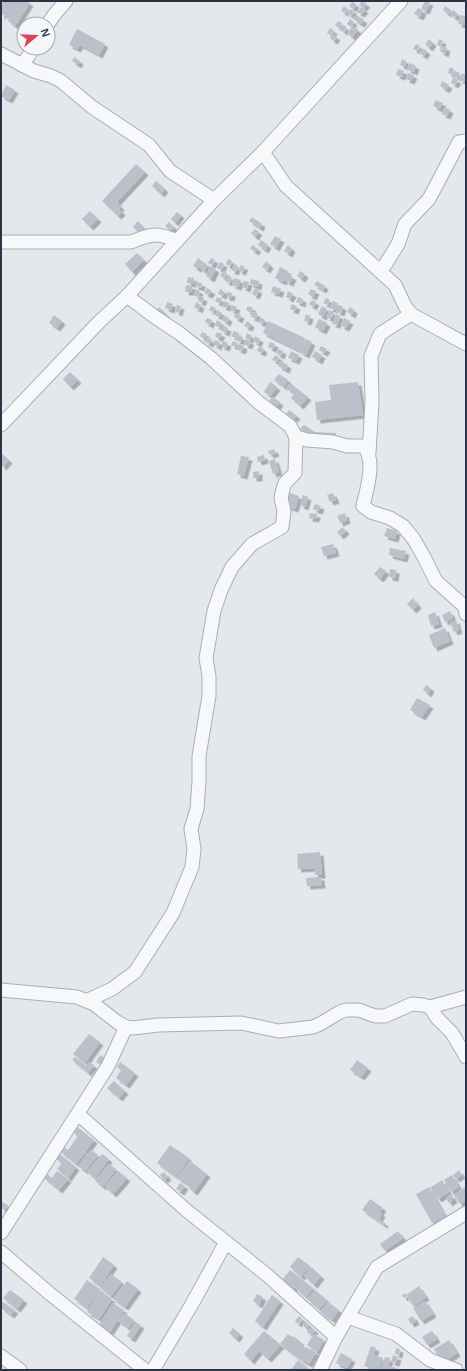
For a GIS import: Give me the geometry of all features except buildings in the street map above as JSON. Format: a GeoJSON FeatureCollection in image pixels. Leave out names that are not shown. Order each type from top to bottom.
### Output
{"type":"FeatureCollection","features":[{"type":"Feature","properties":{"kind":"street"},"geometry":{"type":"LineString","coordinates":[[53,16],[66,1]]}},
{"type":"Feature","properties":{"kind":"street"},"geometry":{"type":"LineString","coordinates":[[1,425],[99,322],[127,296],[214,200],[263,152],[401,1]]}},
{"type":"Feature","properties":{"kind":"street"},"geometry":{"type":"LineString","coordinates":[[1,54],[34,72],[51,76],[61,81],[102,114],[149,145],[170,171],[214,200]]}},
{"type":"Feature","properties":{"kind":"street"},"geometry":{"type":"LineString","coordinates":[[22,65],[28,56]]}},
{"type":"Feature","properties":{"kind":"street"},"geometry":{"type":"LineString","coordinates":[[380,270],[385,265],[398,244],[405,224],[429,199],[459,142],[466,141]]}},
{"type":"Feature","properties":{"kind":"street"},"geometry":{"type":"LineString","coordinates":[[263,152],[286,186],[395,285],[405,306],[411,314],[466,344]]}},
{"type":"Feature","properties":{"kind":"street"},"geometry":{"type":"LineString","coordinates":[[1,242],[131,242],[149,235],[163,235],[177,241]]}},
{"type":"Feature","properties":{"kind":"street"},"geometry":{"type":"LineString","coordinates":[[86,1001],[112,989],[135,972],[173,913],[192,867],[194,849],[191,829],[197,809],[199,756],[209,696],[209,676],[206,658],[214,611],[221,590],[232,567],[252,544],[282,527],[284,511],[281,498],[283,489],[285,483],[296,473],[296,437],[290,426],[258,402],[211,358],[127,296]]}},
{"type":"Feature","properties":{"kind":"street"},"geometry":{"type":"LineString","coordinates":[[411,314],[380,334],[371,356],[372,402],[369,479],[363,506],[371,512],[390,518],[403,526],[413,538],[436,581],[465,607],[466,614]]}},
{"type":"Feature","properties":{"kind":"street"},"geometry":{"type":"LineString","coordinates":[[296,437],[307,440],[333,442],[347,446],[364,446],[369,452]]}},
{"type":"Feature","properties":{"kind":"street"},"geometry":{"type":"LineString","coordinates":[[1,990],[60,994],[77,997],[94,1004],[126,1027],[133,1028],[158,1025],[241,1023],[279,1031],[313,1027],[346,1010],[359,1010],[375,1016],[385,1016],[412,1004],[430,1007],[466,997]]}},
{"type":"Feature","properties":{"kind":"street"},"geometry":{"type":"LineString","coordinates":[[430,1007],[437,1018],[452,1033],[466,1057]]}},
{"type":"Feature","properties":{"kind":"street"},"geometry":{"type":"LineString","coordinates":[[1,1233],[108,1066],[126,1027]]}},
{"type":"Feature","properties":{"kind":"street"},"geometry":{"type":"LineString","coordinates":[[78,1114],[186,1210],[267,1275],[336,1337]]}},
{"type":"Feature","properties":{"kind":"street"},"geometry":{"type":"LineString","coordinates":[[320,1370],[336,1337],[377,1267],[466,1213]]}},
{"type":"Feature","properties":{"kind":"street"},"geometry":{"type":"LineString","coordinates":[[153,1370],[226,1242]]}},
{"type":"Feature","properties":{"kind":"street"},"geometry":{"type":"LineString","coordinates":[[1,1252],[48,1293],[146,1370]]}},
{"type":"Feature","properties":{"kind":"street"},"geometry":{"type":"LineString","coordinates":[[348,1317],[396,1334],[430,1360],[456,1370]]}},
{"type":"Feature","properties":{"kind":"street"},"geometry":{"type":"LineString","coordinates":[[1,1356],[20,1370]]}}]}
